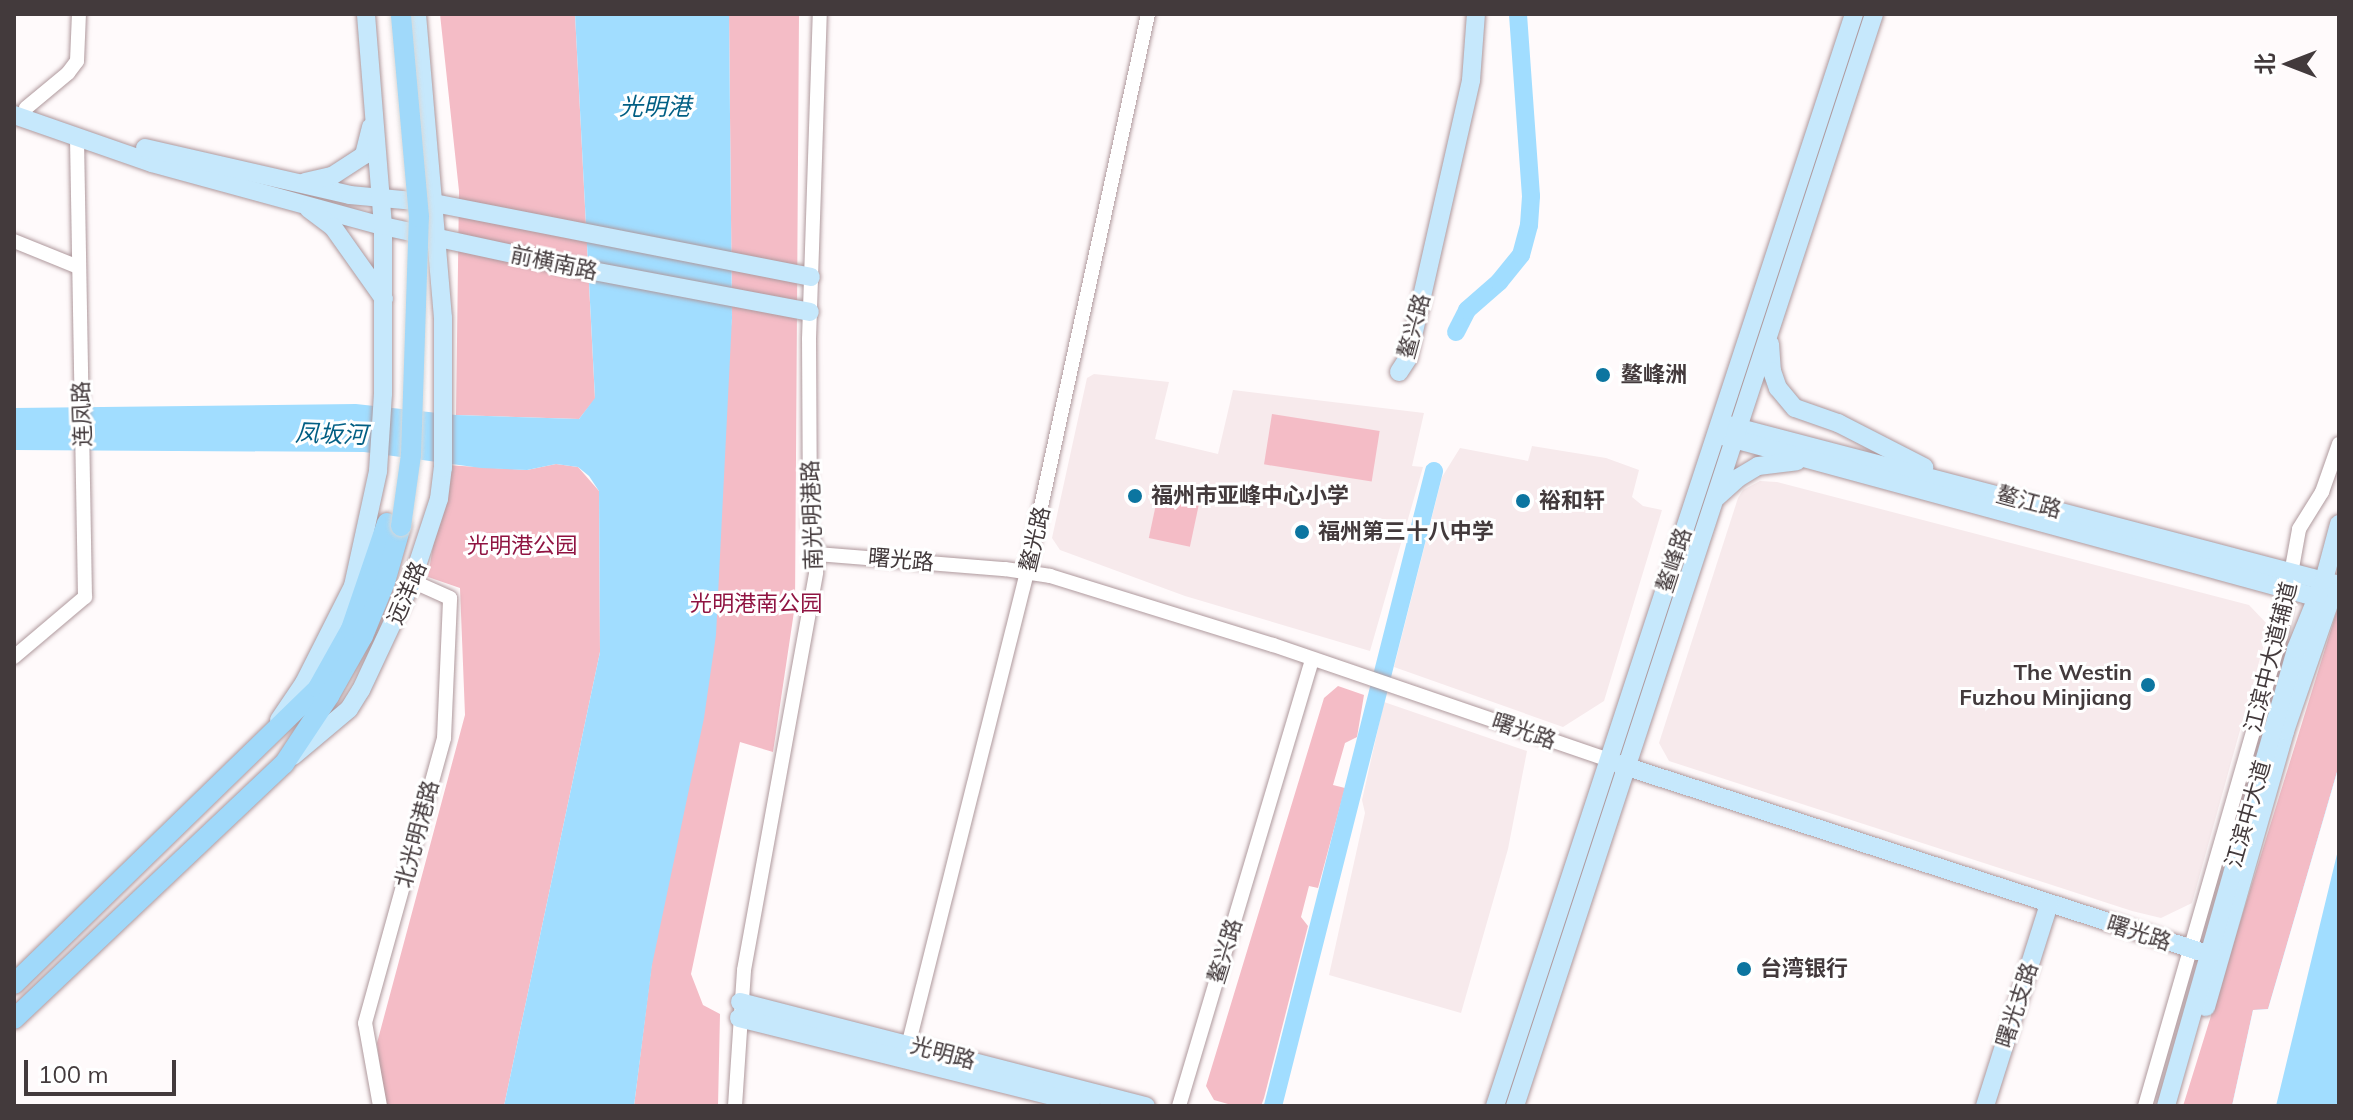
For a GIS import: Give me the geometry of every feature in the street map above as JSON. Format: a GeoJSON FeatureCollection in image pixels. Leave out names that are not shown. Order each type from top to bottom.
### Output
{"type":"FeatureCollection","features":[{"type":"Feature","properties":{"kind":"highway"},"geometry":{"type":"LineString","coordinates":[[14,984],[318,688],[361,605],[394,524],[406,274],[402,165],[388,14]]}},
{"type":"Feature","properties":{"kind":"highway"},"geometry":{"type":"LineString","coordinates":[[284,764],[329,696],[363,636],[385,582],[394,524],[411,455],[419,261],[415,164],[401,14]]}},
{"type":"Feature","properties":{"kind":"highway","name":"远洋路"},"geometry":{"type":"LineString","coordinates":[[14,1019],[284,764]]}},
{"type":"Feature","properties":{"kind":"main road"},"geometry":{"type":"LineString","coordinates":[[268,740],[304,683],[353,586],[378,471],[385,300],[383,201],[366,14]]}},
{"type":"Feature","properties":{"kind":"main road","name":"远洋路"},"geometry":{"type":"LineString","coordinates":[[284,764],[349,709],[375,666],[434,521],[443,468],[443,318],[417,14]]}},
{"type":"Feature","properties":{"kind":"main road","name":"鳌兴路"},"geometry":{"type":"LineString","coordinates":[[1467,14],[1461,81],[1397,356],[1399,372],[1408,358],[1471,80],[1476,14]]}},
{"type":"Feature","properties":{"kind":"main road","name":"鳌峰路"},"geometry":{"type":"LineString","coordinates":[[1515,1106],[1617,763],[1728,431],[1854,14]]}},
{"type":"Feature","properties":{"kind":"main road","name":"鳌峰路"},"geometry":{"type":"LineString","coordinates":[[1495,1106],[1715,498],[1728,431],[1770,333],[1874,14]]}},
{"type":"Feature","properties":{"kind":"main road","name":"前横南路"},"geometry":{"type":"LineString","coordinates":[[18,109],[77,138],[383,226],[572,267],[810,312]]}},
{"type":"Feature","properties":{"kind":"main road","name":"前横南路"},"geometry":{"type":"LineString","coordinates":[[18,109],[158,152],[383,201],[434,203],[568,232],[811,277]]}},
{"type":"Feature","properties":{"kind":"main road","name":"前横南路"},"geometry":{"type":"LineString","coordinates":[[302,182],[332,176],[364,155],[374,113]]}},
{"type":"Feature","properties":{"kind":"main road","name":"前横南路"},"geometry":{"type":"LineString","coordinates":[[300,203],[333,227],[385,300]]}},
{"type":"Feature","properties":{"kind":"main road"},"geometry":{"type":"LineString","coordinates":[[1770,333],[1772,371],[1778,388],[1795,408],[1838,423],[1952,482]]}},
{"type":"Feature","properties":{"kind":"main road","name":"鳌江路"},"geometry":{"type":"LineString","coordinates":[[1728,431],[1809,461],[2329,587]]}},
{"type":"Feature","properties":{"kind":"main road","name":"鳌江路"},"geometry":{"type":"LineString","coordinates":[[1728,431],[1952,482],[2291,580]]}},
{"type":"Feature","properties":{"kind":"main road"},"geometry":{"type":"LineString","coordinates":[[1715,498],[1758,466],[1809,461]]}},
{"type":"Feature","properties":{"kind":"main road","name":"江滨中大道"},"geometry":{"type":"LineString","coordinates":[[2177,1106],[2296,649],[2329,587],[2339,524]]}},
{"type":"Feature","properties":{"kind":"main road","name":"曙光路"},"geometry":{"type":"LineString","coordinates":[[1617,763],[2214,956]]}},
{"type":"Feature","properties":{"kind":"main road","name":"曙光支路"},"geometry":{"type":"LineString","coordinates":[[1985,1106],[2049,904]]}},
{"type":"Feature","properties":{"kind":"main road","name":"江滨中大道"},"geometry":{"type":"LineString","coordinates":[[2166,1106],[2214,956]]}},
{"type":"Feature","properties":{"kind":"main road","name":"光明路"},"geometry":{"type":"LineString","coordinates":[[739,1010],[1146,1106]]}},
{"type":"Feature","properties":{"kind":"main road","name":"光明路"},"geometry":{"type":"LineString","coordinates":[[907,1051],[1091,1106]]}},
{"type":"Feature","properties":{"kind":"street"},"geometry":{"type":"LineString","coordinates":[[18,109],[68,73],[77,61],[79,14]]}},
{"type":"Feature","properties":{"kind":"street","name":"南光明港路"},"geometry":{"type":"LineString","coordinates":[[735,1106],[739,1010],[817,554],[810,525],[810,312],[820,14]]}},
{"type":"Feature","properties":{"kind":"street","name":"鳌光路"},"geometry":{"type":"LineString","coordinates":[[907,1051],[1027,571],[1148,14]]}},
{"type":"Feature","properties":{"kind":"street","name":"连凤路"},"geometry":{"type":"LineString","coordinates":[[14,657],[85,597],[77,138]]}},
{"type":"Feature","properties":{"kind":"street"},"geometry":{"type":"LineString","coordinates":[[14,241],[78,267]]}},
{"type":"Feature","properties":{"kind":"street","name":"江滨中大道辅道"},"geometry":{"type":"LineString","coordinates":[[2145,1106],[2278,645],[2303,518],[2322,492],[2339,444]]}},
{"type":"Feature","properties":{"kind":"street","name":"曙光路"},"geometry":{"type":"LineString","coordinates":[[817,554],[1027,571],[1312,659],[1617,763]]}},
{"type":"Feature","properties":{"kind":"street","name":"北光明港路"},"geometry":{"type":"LineString","coordinates":[[380,1106],[365,1023],[444,738],[450,598],[412,581]]}},
{"type":"Feature","properties":{"kind":"street","name":"鳌兴路"},"geometry":{"type":"LineString","coordinates":[[1179,1106],[1312,659]]}},
{"type":"Feature","properties":{"kind":"shaded area","name":"福州第三十八中学"},"geometry":{"type":"Polygon","coordinates":[[[1094,374],[1169,382],[1155,439],[1218,454],[1233,390],[1424,413],[1412,466],[1423,467],[1370,651],[1185,596],[1060,550],[1052,538],[1087,378],[1094,374]]]}},
{"type":"Feature","properties":{"kind":"shaded area"},"geometry":{"type":"Polygon","coordinates":[[[1532,446],[1606,458],[1639,470],[1632,497],[1643,506],[1662,510],[1604,701],[1563,727],[1394,667],[1442,477],[1460,448],[1528,461],[1532,446]]]}},
{"type":"Feature","properties":{"kind":"shaded area"},"geometry":{"type":"Polygon","coordinates":[[[1760,481],[1777,482],[2249,605],[2269,626],[2192,903],[2161,918],[2132,911],[1669,761],[1659,743],[1738,498],[1743,490],[1760,481]]]}},
{"type":"Feature","properties":{"kind":"shaded area"},"geometry":{"type":"Polygon","coordinates":[[[1384,702],[1527,751],[1508,849],[1461,1013],[1329,975],[1365,813],[1362,800],[1384,702]]]}},
{"type":"Feature","properties":{"kind":"green space"},"geometry":{"type":"Polygon","coordinates":[[[440,14],[575,14],[595,399],[579,419],[456,415],[459,191],[440,14]]]}},
{"type":"Feature","properties":{"kind":"green space","name":"光明港南公园"},"geometry":{"type":"Polygon","coordinates":[[[729,14],[799,14],[795,605],[773,752],[740,742],[691,974],[703,1005],[720,1014],[718,1106],[634,1106],[732,318],[729,14]]]}},
{"type":"Feature","properties":{"kind":"green space"},"geometry":{"type":"Polygon","coordinates":[[[1272,414],[1380,431],[1372,481],[1264,464],[1272,414]]]}},
{"type":"Feature","properties":{"kind":"green space","name":"光明港公园"},"geometry":{"type":"Polygon","coordinates":[[[556,464],[578,467],[599,491],[600,652],[504,1106],[385,1106],[377,1043],[465,715],[460,588],[428,577],[446,465],[527,470],[556,464]]]}},
{"type":"Feature","properties":{"kind":"green space"},"geometry":{"type":"Polygon","coordinates":[[[1159,490],[1200,499],[1190,547],[1149,538],[1159,490]]]}},
{"type":"Feature","properties":{"kind":"green space"},"geometry":{"type":"Polygon","coordinates":[[[2339,604],[2339,765],[2268,1010],[2253,1011],[2232,1106],[2183,1106],[2339,604]]]}},
{"type":"Feature","properties":{"kind":"green space"},"geometry":{"type":"Polygon","coordinates":[[[1338,686],[1364,695],[1357,737],[1345,743],[1333,785],[1345,788],[1318,888],[1309,886],[1301,917],[1308,926],[1264,1098],[1261,1106],[1235,1106],[1214,1100],[1206,1086],[1324,698],[1338,686]]]}},
{"type":"Feature","properties":{"kind":"water","name":"光明港"},"geometry":{"type":"Polygon","coordinates":[[[575,14],[729,14],[732,318],[716,635],[704,718],[652,965],[634,1106],[504,1106],[600,652],[599,491],[589,476],[578,467],[556,464],[527,470],[481,468],[364,452],[14,450],[14,408],[356,404],[456,415],[579,419],[595,398],[575,14]]]}},
{"type":"Feature","properties":{"kind":"water"},"geometry":{"type":"Polygon","coordinates":[[[2339,765],[2339,1106],[2232,1106],[2253,1010],[2268,1009],[2339,765]]]}},
{"type":"Feature","properties":{"kind":"pier"},"geometry":{"type":"Polygon","coordinates":[[[2338,769],[2339,846],[2276,1106],[2232,1106],[2253,1010],[2268,1009],[2338,769]]]}},
{"type":"Feature","properties":{"kind":"waterway"},"geometry":{"type":"LineString","coordinates":[[1456,332],[1467,310],[1499,282],[1521,255],[1529,225],[1531,196],[1518,14]]}},
{"type":"Feature","properties":{"kind":"waterway"},"geometry":{"type":"LineString","coordinates":[[1273,1106],[1434,471]]}},
{"type":"Feature","properties":{"kind":"place","name":"鳌峰洲"},"geometry":{"type":"Point","coordinates":[1603,375]}},
{"type":"Feature","properties":{"kind":"place","name":"福州市亚峰中心小学"},"geometry":{"type":"Point","coordinates":[1135,496]}},
{"type":"Feature","properties":{"kind":"place","name":"裕和轩"},"geometry":{"type":"Point","coordinates":[1523,501]}},
{"type":"Feature","properties":{"kind":"place","name":"福州第三十八中学"},"geometry":{"type":"Point","coordinates":[1302,532]}},
{"type":"Feature","properties":{"kind":"place","name":"The Westin Fuzhou Minjiang"},"geometry":{"type":"Point","coordinates":[2148,685]}},
{"type":"Feature","properties":{"kind":"place","name":"台湾银行"},"geometry":{"type":"Point","coordinates":[1744,969]}},
{"type":"Feature","properties":{"kind":"water label","name":"凤坂河"},"geometry":{"type":"Point","coordinates":[331,434]}}]}
